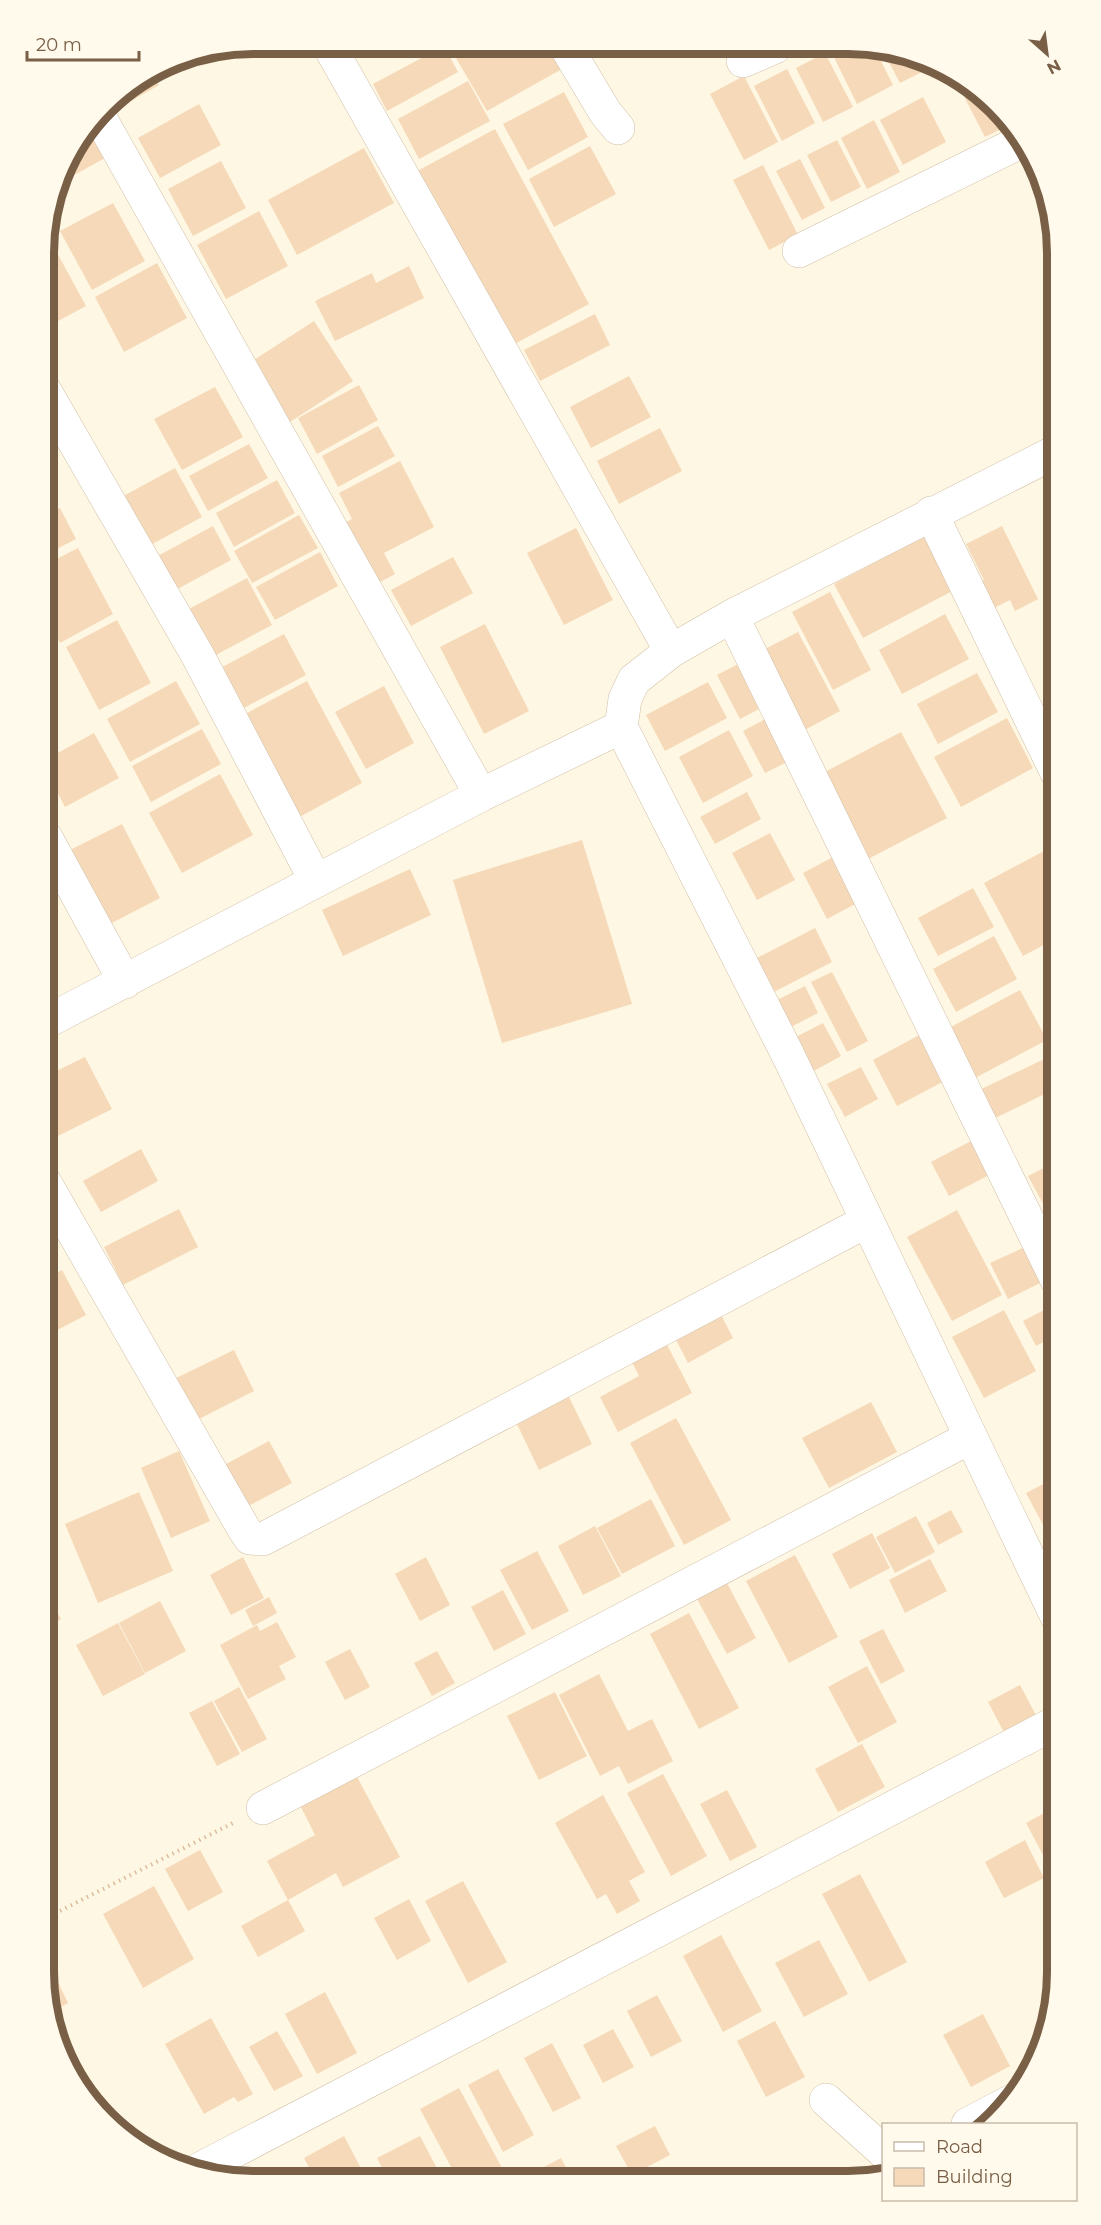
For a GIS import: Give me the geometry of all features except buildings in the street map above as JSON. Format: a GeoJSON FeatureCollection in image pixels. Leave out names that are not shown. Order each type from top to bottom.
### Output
{"type":"FeatureCollection","features":[{"type":"Feature","properties":{"kind":"street"},"geometry":{"type":"LineString","coordinates":[[334,54],[671,651]]}},
{"type":"Feature","properties":{"kind":"street"},"geometry":{"type":"LineString","coordinates":[[577,54],[605,112],[618,128]]}},
{"type":"Feature","properties":{"kind":"street"},"geometry":{"type":"LineString","coordinates":[[743,62],[760,54]]}},
{"type":"Feature","properties":{"kind":"street"},"geometry":{"type":"LineString","coordinates":[[103,122],[481,795]]}},
{"type":"Feature","properties":{"kind":"street"},"geometry":{"type":"LineString","coordinates":[[799,251],[1015,144]]}},
{"type":"Feature","properties":{"kind":"street"},"geometry":{"type":"LineString","coordinates":[[54,407],[198,656],[316,881]]}},
{"type":"Feature","properties":{"kind":"street"},"geometry":{"type":"LineString","coordinates":[[1047,456],[931,513],[732,616],[671,651],[634,680],[626,699],[621,727],[788,1055],[1047,1596]]}},
{"type":"Feature","properties":{"kind":"street"},"geometry":{"type":"LineString","coordinates":[[931,513],[1047,752]]}},
{"type":"Feature","properties":{"kind":"street"},"geometry":{"type":"LineString","coordinates":[[732,616],[1047,1260]]}},
{"type":"Feature","properties":{"kind":"street"},"geometry":{"type":"LineString","coordinates":[[54,1018],[481,795],[621,727]]}},
{"type":"Feature","properties":{"kind":"street"},"geometry":{"type":"LineString","coordinates":[[54,852],[125,982]]}},
{"type":"Feature","properties":{"kind":"street"},"geometry":{"type":"LineString","coordinates":[[54,1198],[244,1529],[250,1538],[263,1539],[867,1221]]}},
{"type":"Feature","properties":{"kind":"street"},"geometry":{"type":"LineString","coordinates":[[263,1808],[971,1437]]}},
{"type":"Feature","properties":{"kind":"street"},"geometry":{"type":"LineString","coordinates":[[207,2165],[1047,1727]]}},
{"type":"Feature","properties":{"kind":"street"},"geometry":{"type":"LineString","coordinates":[[826,2100],[882,2150]]}},
{"type":"Feature","properties":{"kind":"street"},"geometry":{"type":"LineString","coordinates":[[970,2123],[989,2113]]}},
{"type":"Feature","properties":{"kind":"path"},"geometry":{"type":"LineString","coordinates":[[54,1913],[263,1808]]}}]}
